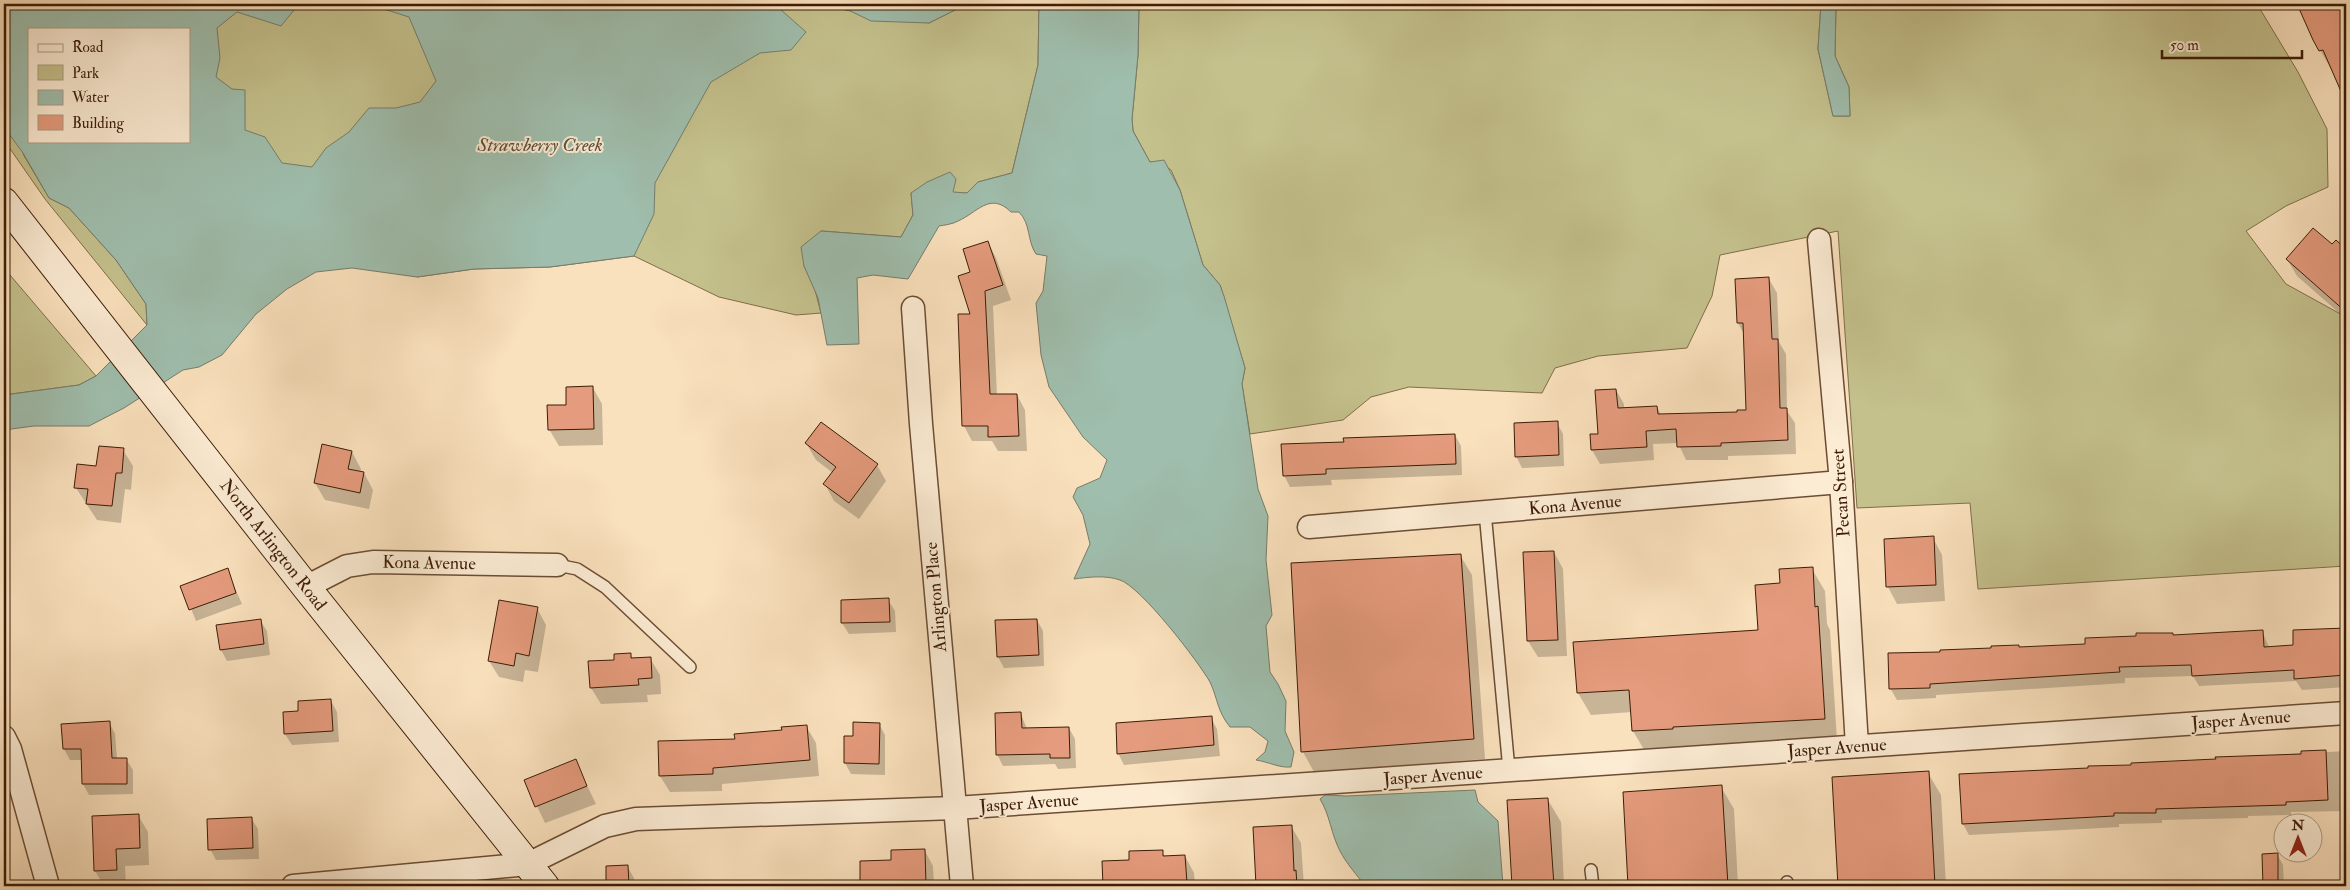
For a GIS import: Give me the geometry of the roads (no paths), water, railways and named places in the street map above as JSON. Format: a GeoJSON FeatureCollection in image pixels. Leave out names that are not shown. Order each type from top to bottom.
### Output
{"type":"FeatureCollection","features":[{"type":"Feature","properties":{"kind":"main road","name":"North Arlington Road"},"geometry":{"type":"LineString","coordinates":[[4,202],[306,588],[545,886]]}},
{"type":"Feature","properties":{"kind":"street","name":"Pecan Street"},"geometry":{"type":"LineString","coordinates":[[1819,240],[1841,482],[1857,746]]}},
{"type":"Feature","properties":{"kind":"street","name":"Arlington Place"},"geometry":{"type":"LineString","coordinates":[[912,308],[962,886]]}},
{"type":"Feature","properties":{"kind":"street","name":"Kona Avenue"},"geometry":{"type":"LineString","coordinates":[[1309,527],[1841,482]]}},
{"type":"Feature","properties":{"kind":"street","name":"Kona Avenue"},"geometry":{"type":"LineString","coordinates":[[306,588],[347,566],[373,562],[557,565]]}},
{"type":"Feature","properties":{"kind":"street","name":"Jasper Avenue"},"geometry":{"type":"LineString","coordinates":[[528,864],[605,826],[636,820],[955,808],[2346,713]]}},
{"type":"Feature","properties":{"kind":"street"},"geometry":{"type":"LineString","coordinates":[[4,737],[10,749],[48,886]]}},
{"type":"Feature","properties":{"kind":"street"},"geometry":{"type":"LineString","coordinates":[[293,886],[528,864]]}},
{"type":"Feature","properties":{"kind":"lane"},"geometry":{"type":"LineString","coordinates":[[1485,512],[1509,770]]}},
{"type":"Feature","properties":{"kind":"lane"},"geometry":{"type":"LineString","coordinates":[[557,565],[578,569],[605,586],[690,667]]}},
{"type":"Feature","properties":{"kind":"lane"},"geometry":{"type":"LineString","coordinates":[[1591,870],[1593,886]]}},
{"type":"Feature","properties":{"kind":"water","name":"Strawberry Creek"},"geometry":{"type":"Polygon","coordinates":[[[4,4],[299,4],[281,26],[237,12],[217,28],[220,58],[216,77],[232,89],[245,90],[245,130],[265,137],[282,163],[312,167],[326,148],[349,132],[369,108],[396,108],[420,102],[436,81],[409,17],[368,4],[780,4],[780,9],[806,32],[791,50],[760,53],[711,82],[655,183],[654,214],[634,256],[550,267],[474,269],[417,277],[352,268],[316,272],[287,289],[256,314],[222,355],[199,367],[183,370],[124,408],[89,426],[34,426],[4,430],[4,395],[79,385],[96,376],[147,325],[146,304],[116,260],[69,208],[49,198],[23,153],[4,127],[4,4]]]}},
{"type":"Feature","properties":{"kind":"water"},"geometry":{"type":"Polygon","coordinates":[[[836,4],[967,4],[929,23],[871,21],[836,4]]]}},
{"type":"Feature","properties":{"kind":"water"},"geometry":{"type":"Polygon","coordinates":[[[1039,4],[1139,4],[1138,55],[1132,119],[1133,131],[1150,162],[1164,160],[1180,190],[1203,265],[1220,285],[1245,368],[1242,384],[1258,489],[1268,516],[1266,560],[1272,615],[1266,626],[1270,672],[1286,701],[1285,731],[1294,752],[1291,767],[1282,767],[1256,760],[1265,752],[1268,741],[1250,727],[1230,727],[1220,710],[1210,682],[1194,658],[1155,610],[1141,596],[1120,580],[1109,577],[1074,579],[1090,544],[1083,515],[1073,497],[1077,488],[1100,478],[1107,460],[1083,437],[1049,387],[1041,355],[1036,303],[1043,291],[1047,256],[1036,254],[1023,217],[1019,212],[1011,212],[997,203],[990,204],[956,222],[939,226],[908,279],[873,275],[857,278],[859,344],[827,345],[818,298],[804,266],[801,247],[821,231],[901,237],[913,215],[911,193],[927,182],[950,172],[956,179],[953,192],[967,193],[978,182],[1012,173],[1038,65],[1039,4]]]}},
{"type":"Feature","properties":{"kind":"water"},"geometry":{"type":"Polygon","coordinates":[[[1821,4],[1836,4],[1835,56],[1849,87],[1850,116],[1833,116],[1818,49],[1821,4]]]}},
{"type":"Feature","properties":{"kind":"water"},"geometry":{"type":"Polygon","coordinates":[[[1475,790],[1478,802],[1498,821],[1503,886],[1365,886],[1340,851],[1320,799],[1325,795],[1347,796],[1475,790]]]}}]}
